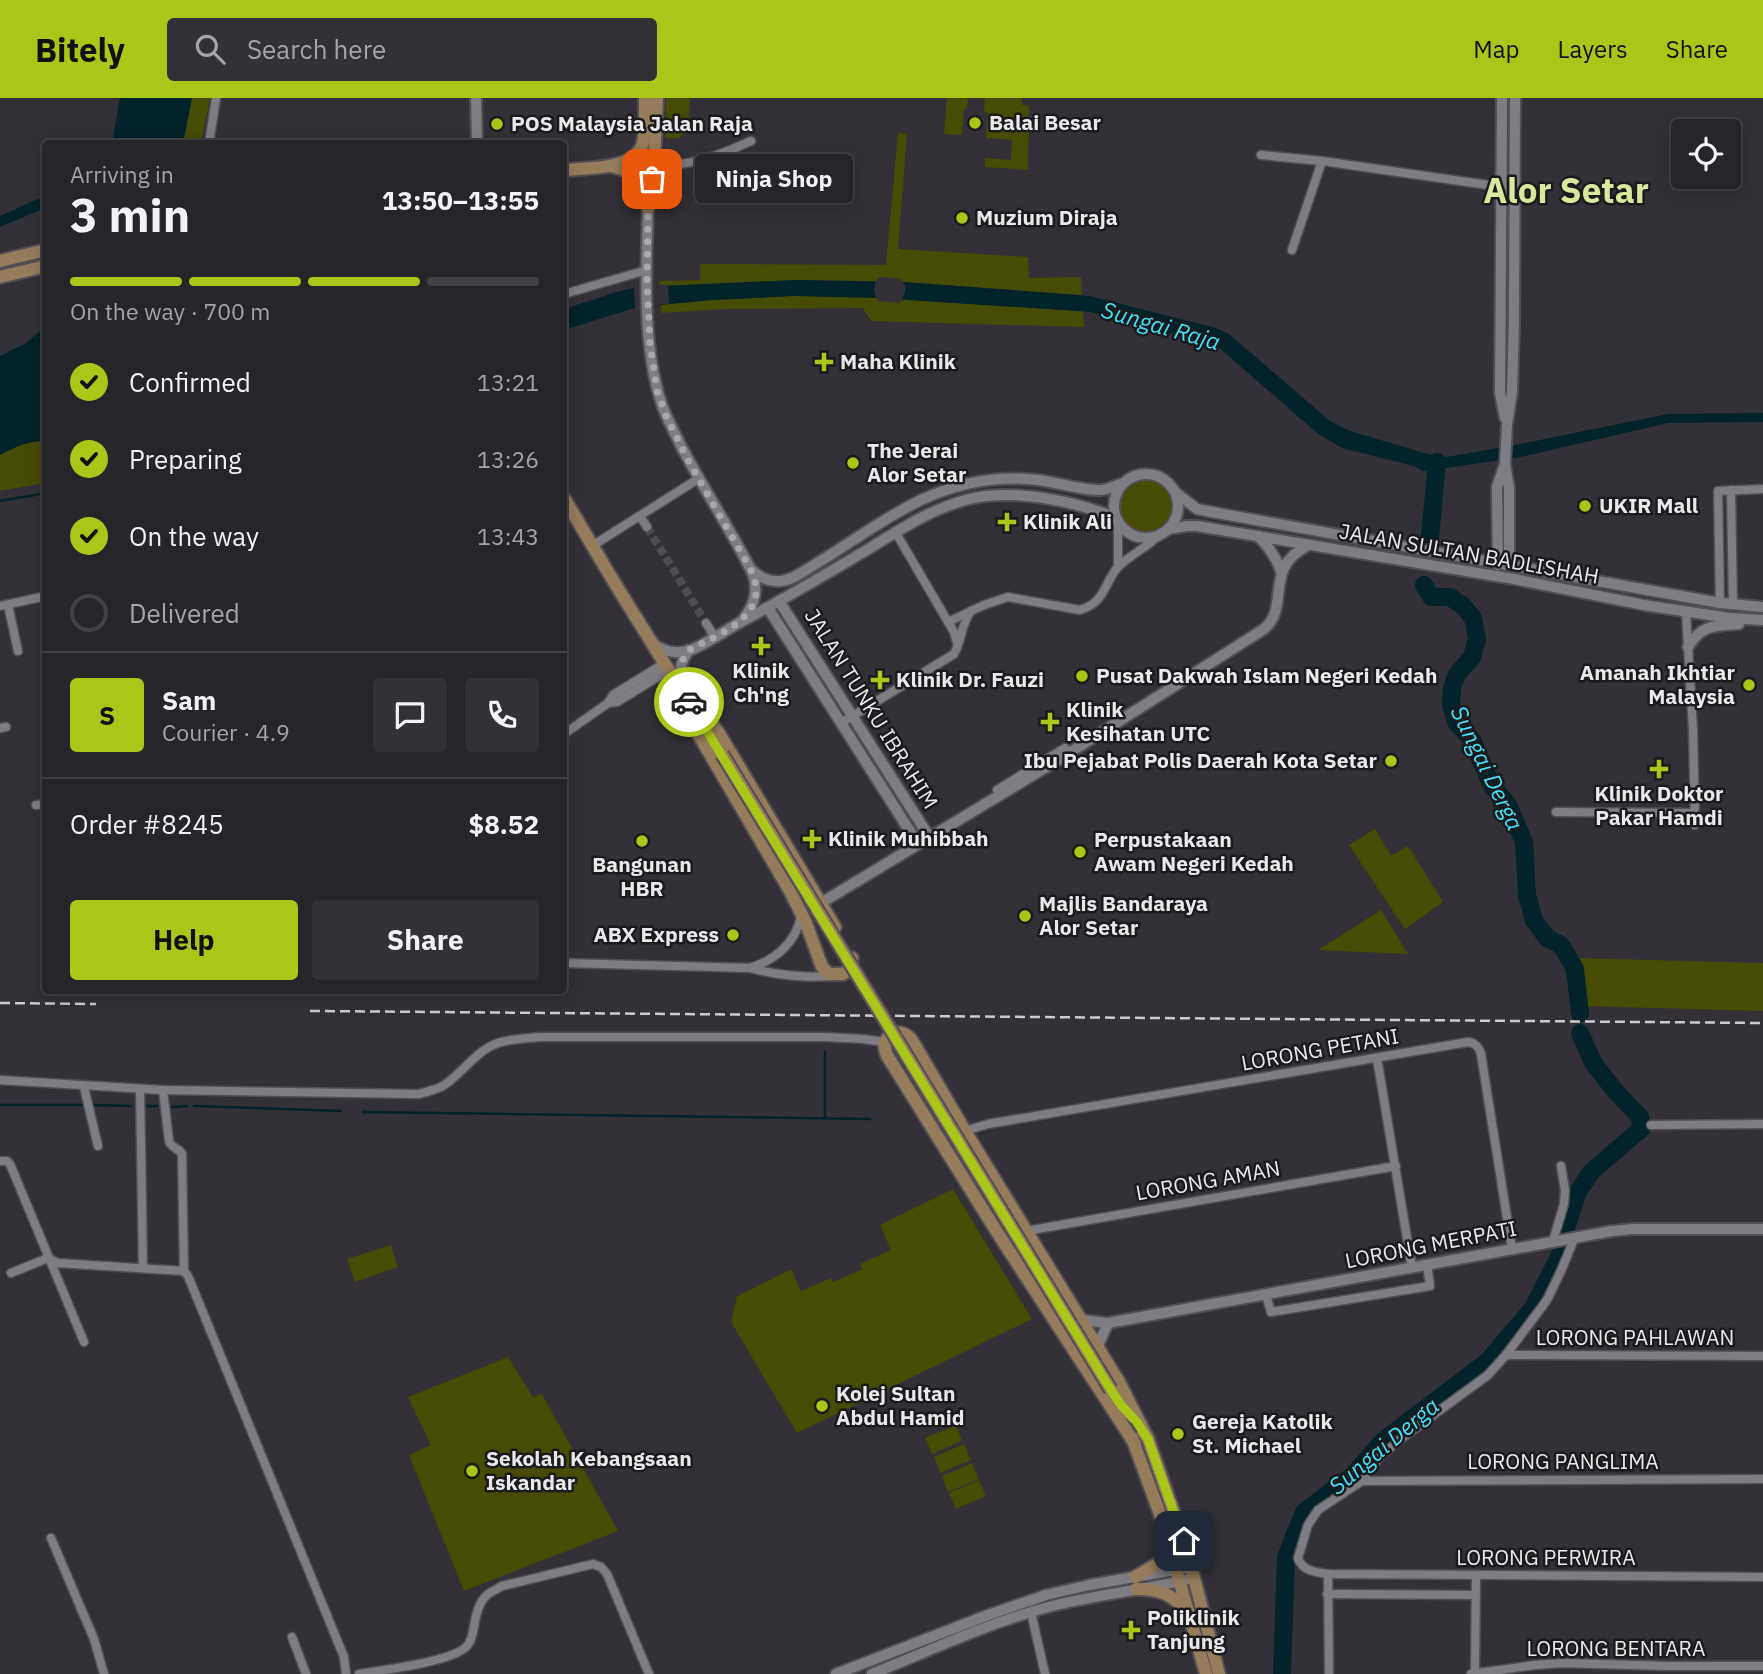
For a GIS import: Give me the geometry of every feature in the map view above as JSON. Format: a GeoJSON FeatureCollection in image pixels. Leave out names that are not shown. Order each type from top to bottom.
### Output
{"type":"FeatureCollection","features":[{"type":"Feature","properties":{"kind":"main road"},"geometry":{"type":"LineString","coordinates":[[476,98],[477,140]]}},
{"type":"Feature","properties":{"kind":"main road"},"geometry":{"type":"LineString","coordinates":[[567,170],[610,166],[629,159],[642,147],[645,98]]}},
{"type":"Feature","properties":{"kind":"main road"},"geometry":{"type":"LineString","coordinates":[[657,98],[654,164],[648,209],[647,270],[650,344],[657,391],[667,418],[698,479],[755,580],[756,594],[752,607],[740,622]]}},
{"type":"Feature","properties":{"kind":"main road"},"geometry":{"type":"LineString","coordinates":[[1502,98],[1500,393],[1507,424]]}},
{"type":"Feature","properties":{"kind":"main road"},"geometry":{"type":"LineString","coordinates":[[1504,566],[1497,488],[1505,464],[1514,334],[1515,98]]}},
{"type":"Feature","properties":{"kind":"main road"},"geometry":{"type":"LineString","coordinates":[[610,166],[635,175],[642,186],[648,209]]}},
{"type":"Feature","properties":{"kind":"main road"},"geometry":{"type":"LineString","coordinates":[[1502,187],[1515,193]]}},
{"type":"Feature","properties":{"kind":"main road"},"geometry":{"type":"LineString","coordinates":[[0,261],[42,250]]}},
{"type":"Feature","properties":{"kind":"main road"},"geometry":{"type":"LineString","coordinates":[[0,277],[42,267]]}},
{"type":"Feature","properties":{"kind":"main road"},"geometry":{"type":"LineString","coordinates":[[750,568],[758,576],[768,580],[779,582],[791,579],[886,518],[921,500],[979,480],[1038,480],[1099,491],[1121,484],[1134,475],[1158,475],[1168,482],[1177,498],[1178,512],[1172,524],[1163,533],[1147,538],[1126,532],[1117,521],[1113,510],[1115,493],[1121,484]]}},
{"type":"Feature","properties":{"kind":"main road","name":"JALAN SULTAN BADLISHAH"},"geometry":{"type":"LineString","coordinates":[[1175,492],[1197,509],[1504,566],[1732,605],[1763,607]]}},
{"type":"Feature","properties":{"kind":"main road"},"geometry":{"type":"LineString","coordinates":[[651,642],[669,651],[689,650],[768,608],[921,517],[970,499],[1007,495],[1062,501],[1097,510],[1117,521]]}},
{"type":"Feature","properties":{"kind":"main road"},"geometry":{"type":"LineString","coordinates":[[567,503],[1111,1390],[1148,1439]]}},
{"type":"Feature","properties":{"kind":"main road","name":"JALAN SULTAN BADLISHAH"},"geometry":{"type":"LineString","coordinates":[[1163,533],[1196,526],[1514,579],[1644,605],[1763,621]]}},
{"type":"Feature","properties":{"kind":"main road"},"geometry":{"type":"LineString","coordinates":[[1258,536],[1269,547],[1281,571]]}},
{"type":"Feature","properties":{"kind":"main road"},"geometry":{"type":"LineString","coordinates":[[821,903],[1058,760],[1270,625],[1281,571],[1293,554],[1309,545]]}},
{"type":"Feature","properties":{"kind":"main road","name":"JALAN TUNKU IBRAHIM"},"geometry":{"type":"LineString","coordinates":[[779,601],[930,838]]}},
{"type":"Feature","properties":{"kind":"main road","name":"JALAN TUNKU IBRAHIM"},"geometry":{"type":"LineString","coordinates":[[768,608],[918,844]]}},
{"type":"Feature","properties":{"kind":"main road"},"geometry":{"type":"LineString","coordinates":[[1688,647],[1695,635],[1707,627],[1763,621]]}},
{"type":"Feature","properties":{"kind":"main road"},"geometry":{"type":"LineString","coordinates":[[668,668],[669,684],[801,911],[822,967],[829,974],[837,975],[849,971],[853,961],[821,903],[717,730],[684,694],[680,670],[689,650]]}},
{"type":"Feature","properties":{"kind":"main road"},"geometry":{"type":"LineString","coordinates":[[1135,1444],[885,1053],[885,1042],[895,1032],[909,1036],[1128,1399],[1148,1439],[1184,1541],[1219,1674]]}},
{"type":"Feature","properties":{"kind":"main road","name":"LORONG MERPATI"},"geometry":{"type":"LineString","coordinates":[[1081,1320],[1108,1323],[1575,1237],[1633,1229],[1763,1229]]}},
{"type":"Feature","properties":{"kind":"main road"},"geometry":{"type":"LineString","coordinates":[[1097,1348],[1108,1323]]}},
{"type":"Feature","properties":{"kind":"main road"},"geometry":{"type":"LineString","coordinates":[[1121,1405],[1152,1491],[1206,1674]]}},
{"type":"Feature","properties":{"kind":"main road"},"geometry":{"type":"LineString","coordinates":[[1136,1583],[1159,1563],[1169,1545]]}},
{"type":"Feature","properties":{"kind":"main road"},"geometry":{"type":"LineString","coordinates":[[872,1674],[890,1671],[991,1626],[1031,1612],[1136,1583],[1192,1572]]}},
{"type":"Feature","properties":{"kind":"main road"},"geometry":{"type":"LineString","coordinates":[[836,1674],[988,1615],[1089,1584],[1136,1583],[1146,1589],[1165,1593],[1188,1611]]}},
{"type":"Feature","properties":{"kind":"street"},"geometry":{"type":"LineString","coordinates":[[210,140],[216,98]]}},
{"type":"Feature","properties":{"kind":"street"},"geometry":{"type":"LineString","coordinates":[[654,164],[710,159],[751,141]]}},
{"type":"Feature","properties":{"kind":"street"},"geometry":{"type":"LineString","coordinates":[[1261,155],[1502,187]]}},
{"type":"Feature","properties":{"kind":"street"},"geometry":{"type":"LineString","coordinates":[[1292,250],[1322,161]]}},
{"type":"Feature","properties":{"kind":"street"},"geometry":{"type":"LineString","coordinates":[[567,293],[647,270]]}},
{"type":"Feature","properties":{"kind":"street"},"geometry":{"type":"LineString","coordinates":[[592,546],[698,479]]}},
{"type":"Feature","properties":{"kind":"street"},"geometry":{"type":"LineString","coordinates":[[1720,603],[1718,491],[1763,489]]}},
{"type":"Feature","properties":{"kind":"street"},"geometry":{"type":"LineString","coordinates":[[1731,490],[1732,605]]}},
{"type":"Feature","properties":{"kind":"street"},"geometry":{"type":"LineString","coordinates":[[640,516],[647,527]]}},
{"type":"Feature","properties":{"kind":"street"},"geometry":{"type":"LineString","coordinates":[[1117,521],[1118,568]]}},
{"type":"Feature","properties":{"kind":"street"},"geometry":{"type":"LineString","coordinates":[[896,533],[956,636],[957,650]]}},
{"type":"Feature","properties":{"kind":"street"},"geometry":{"type":"LineString","coordinates":[[948,622],[1008,597],[1080,610],[1090,607],[1099,599],[1118,568],[1163,533]]}},
{"type":"Feature","properties":{"kind":"street"},"geometry":{"type":"LineString","coordinates":[[18,651],[4,605],[42,597]]}},
{"type":"Feature","properties":{"kind":"street"},"geometry":{"type":"LineString","coordinates":[[841,723],[954,654],[961,630],[971,611]]}},
{"type":"Feature","properties":{"kind":"street"},"geometry":{"type":"LineString","coordinates":[[1686,612],[1695,825]]}},
{"type":"Feature","properties":{"kind":"street"},"geometry":{"type":"LineString","coordinates":[[706,623],[714,636]]}},
{"type":"Feature","properties":{"kind":"street"},"geometry":{"type":"LineString","coordinates":[[567,732],[608,703],[617,702],[668,668]]}},
{"type":"Feature","properties":{"kind":"street"},"geometry":{"type":"LineString","coordinates":[[997,790],[1065,748]]}},
{"type":"Feature","properties":{"kind":"street"},"geometry":{"type":"LineString","coordinates":[[1556,812],[1695,813]]}},
{"type":"Feature","properties":{"kind":"street"},"geometry":{"type":"LineString","coordinates":[[750,968],[769,960],[783,949],[798,927],[801,911]]}},
{"type":"Feature","properties":{"kind":"street"},"geometry":{"type":"LineString","coordinates":[[567,963],[750,968],[795,976],[837,975]]}},
{"type":"Feature","properties":{"kind":"street"},"geometry":{"type":"LineString","coordinates":[[0,1080],[163,1090],[419,1094],[448,1083],[492,1045],[539,1037],[826,1037],[885,1042]]}},
{"type":"Feature","properties":{"kind":"street","name":"LORONG PETANI"},"geometry":{"type":"LineString","coordinates":[[965,1131],[988,1124],[1468,1042],[1477,1045],[1481,1054],[1512,1249]]}},
{"type":"Feature","properties":{"kind":"street"},"geometry":{"type":"LineString","coordinates":[[1377,1058],[1412,1268]]}},
{"type":"Feature","properties":{"kind":"street"},"geometry":{"type":"LineString","coordinates":[[84,1087],[98,1146]]}},
{"type":"Feature","properties":{"kind":"street"},"geometry":{"type":"LineString","coordinates":[[140,1089],[143,1268]]}},
{"type":"Feature","properties":{"kind":"street"},"geometry":{"type":"LineString","coordinates":[[163,1090],[169,1141],[171,1146],[182,1154],[184,1272]]}},
{"type":"Feature","properties":{"kind":"street"},"geometry":{"type":"LineString","coordinates":[[1651,1125],[1763,1124]]}},
{"type":"Feature","properties":{"kind":"street"},"geometry":{"type":"LineString","coordinates":[[0,1161],[10,1164],[84,1342]]}},
{"type":"Feature","properties":{"kind":"street","name":"LORONG AMAN"},"geometry":{"type":"LineString","coordinates":[[1026,1231],[1396,1166]]}},
{"type":"Feature","properties":{"kind":"street"},"geometry":{"type":"LineString","coordinates":[[1553,1241],[1564,1204],[1565,1189],[1561,1166]]}},
{"type":"Feature","properties":{"kind":"street"},"geometry":{"type":"LineString","coordinates":[[1329,1674],[1328,1574],[1305,1568],[1298,1558],[1308,1525],[1318,1510],[1362,1481],[1379,1458],[1398,1441],[1488,1376],[1546,1300],[1562,1271],[1575,1237]]}},
{"type":"Feature","properties":{"kind":"street"},"geometry":{"type":"LineString","coordinates":[[11,1273],[48,1258],[58,1263],[184,1272],[188,1276],[344,1657],[346,1674]]}},
{"type":"Feature","properties":{"kind":"street"},"geometry":{"type":"LineString","coordinates":[[1266,1295],[1271,1312],[1430,1286],[1427,1265]]}},
{"type":"Feature","properties":{"kind":"street","name":"LORONG PAHLAWAN"},"geometry":{"type":"LineString","coordinates":[[1506,1355],[1763,1356]]}},
{"type":"Feature","properties":{"kind":"street","name":"LORONG PANGLIMA"},"geometry":{"type":"LineString","coordinates":[[1362,1481],[1763,1479]]}},
{"type":"Feature","properties":{"kind":"street"},"geometry":{"type":"LineString","coordinates":[[51,1538],[94,1639],[104,1674]]}},
{"type":"Feature","properties":{"kind":"street"},"geometry":{"type":"LineString","coordinates":[[359,1674],[440,1658],[466,1648],[474,1630],[479,1605],[488,1594],[502,1587],[593,1564],[601,1567],[607,1574],[649,1674]]}},
{"type":"Feature","properties":{"kind":"street","name":"LORONG PERWIRA"},"geometry":{"type":"LineString","coordinates":[[1328,1574],[1763,1577]]}},
{"type":"Feature","properties":{"kind":"street"},"geometry":{"type":"LineString","coordinates":[[1473,1674],[1476,1575]]}},
{"type":"Feature","properties":{"kind":"street"},"geometry":{"type":"LineString","coordinates":[[1328,1594],[1476,1595]]}},
{"type":"Feature","properties":{"kind":"street"},"geometry":{"type":"LineString","coordinates":[[1031,1612],[1045,1674]]}},
{"type":"Feature","properties":{"kind":"street"},"geometry":{"type":"LineString","coordinates":[[292,1637],[306,1674]]}},
{"type":"Feature","properties":{"kind":"street","name":"LORONG BENTARA"},"geometry":{"type":"LineString","coordinates":[[1473,1674],[1563,1663],[1763,1666]]}},
{"type":"Feature","properties":{"kind":"green space"},"geometry":{"type":"Polygon","coordinates":[[[192,98],[210,98],[202,140],[184,140],[192,98]]]}},
{"type":"Feature","properties":{"kind":"green space"},"geometry":{"type":"Polygon","coordinates":[[[666,98],[690,98],[688,129],[679,138],[665,138],[666,98]]]}},
{"type":"Feature","properties":{"kind":"green space"},"geometry":{"type":"Polygon","coordinates":[[[947,98],[968,98],[967,109],[964,109],[962,135],[944,134],[947,98]]]}},
{"type":"Feature","properties":{"kind":"green space"},"geometry":{"type":"Polygon","coordinates":[[[978,98],[1022,98],[1022,105],[1029,106],[1028,170],[985,167],[985,158],[1011,160],[1012,140],[986,138],[988,113],[984,112],[985,99],[978,98]]]}},
{"type":"Feature","properties":{"kind":"green space"},"geometry":{"type":"Polygon","coordinates":[[[898,133],[907,134],[898,249],[1028,257],[1029,278],[1081,277],[1082,295],[904,282],[903,299],[1083,311],[1084,327],[871,321],[863,308],[725,309],[661,313],[659,281],[700,280],[700,264],[886,265],[898,133]],[[794,280],[713,300],[793,296],[876,281],[794,280]]]}},
{"type":"Feature","properties":{"kind":"green space"},"geometry":{"type":"Polygon","coordinates":[[[42,441],[42,484],[0,491],[0,455],[22,444],[42,441]]]}},
{"type":"Feature","properties":{"kind":"green space"},"geometry":{"type":"Polygon","coordinates":[[[1146,478],[1157,480],[1166,486],[1172,495],[1172,517],[1166,526],[1157,532],[1146,534],[1135,532],[1126,526],[1120,517],[1118,506],[1120,495],[1126,486],[1135,480],[1146,478]]]}},
{"type":"Feature","properties":{"kind":"green space"},"geometry":{"type":"Polygon","coordinates":[[[1375,829],[1391,856],[1408,846],[1443,902],[1405,929],[1349,845],[1375,829]]]}},
{"type":"Feature","properties":{"kind":"green space"},"geometry":{"type":"Polygon","coordinates":[[[1381,910],[1408,954],[1318,950],[1381,910]]]}},
{"type":"Feature","properties":{"kind":"green space"},"geometry":{"type":"Polygon","coordinates":[[[1575,958],[1763,963],[1763,1011],[1582,1006],[1575,958]]]}},
{"type":"Feature","properties":{"kind":"green space"},"geometry":{"type":"Polygon","coordinates":[[[953,1189],[1032,1319],[797,1433],[731,1322],[737,1296],[791,1269],[801,1291],[831,1278],[833,1282],[862,1269],[860,1264],[891,1250],[880,1225],[953,1189]]]}},
{"type":"Feature","properties":{"kind":"green space"},"geometry":{"type":"Polygon","coordinates":[[[391,1245],[398,1267],[355,1282],[347,1259],[391,1245]]]}},
{"type":"Feature","properties":{"kind":"green space"},"geometry":{"type":"Polygon","coordinates":[[[508,1357],[533,1397],[542,1394],[618,1531],[464,1591],[409,1455],[431,1445],[408,1397],[508,1357]]]}},
{"type":"Feature","properties":{"kind":"green space"},"geometry":{"type":"Polygon","coordinates":[[[956,1425],[962,1441],[932,1454],[925,1438],[956,1425]]]}},
{"type":"Feature","properties":{"kind":"green space"},"geometry":{"type":"Polygon","coordinates":[[[964,1444],[971,1460],[940,1473],[934,1457],[964,1444]]]}},
{"type":"Feature","properties":{"kind":"green space"},"geometry":{"type":"Polygon","coordinates":[[[972,1463],[979,1479],[948,1492],[942,1476],[972,1463]]]}},
{"type":"Feature","properties":{"kind":"green space"},"geometry":{"type":"Polygon","coordinates":[[[979,1480],[986,1496],[956,1509],[949,1493],[979,1480]]]}},
{"type":"Feature","properties":{"kind":"water"},"geometry":{"type":"Polygon","coordinates":[[[120,98],[192,98],[184,140],[113,140],[120,98]]]}},
{"type":"Feature","properties":{"kind":"water"},"geometry":{"type":"Polygon","coordinates":[[[42,198],[42,209],[0,227],[0,216],[42,198]]]}},
{"type":"Feature","properties":{"kind":"water","name":"Sungai Raja"},"geometry":{"type":"Polygon","coordinates":[[[794,280],[903,282],[1090,296],[1216,328],[1229,334],[1330,421],[1347,430],[1441,458],[1668,414],[1763,413],[1763,422],[1668,423],[1516,458],[1423,471],[1414,466],[1342,448],[1317,433],[1217,346],[1091,312],[876,298],[793,296],[638,307],[567,329],[567,308],[638,287],[794,280]]]}},
{"type":"Feature","properties":{"kind":"water"},"geometry":{"type":"Polygon","coordinates":[[[42,329],[42,441],[22,445],[0,455],[0,356],[28,342],[42,329]]]}},
{"type":"Feature","properties":{"kind":"pier"},"geometry":{"type":"Polygon","coordinates":[[[880,277],[901,279],[905,291],[899,303],[879,301],[876,298],[874,289],[880,277]]]}},
{"type":"Feature","properties":{"kind":"pier"},"geometry":{"type":"Polygon","coordinates":[[[634,285],[668,285],[669,304],[635,311],[634,285]]]}},
{"type":"Feature","properties":{"kind":"waterway","name":"Sungai Derga"},"geometry":{"type":"LineString","coordinates":[[1430,537],[1437,462]]}},
{"type":"Feature","properties":{"kind":"waterway"},"geometry":{"type":"LineString","coordinates":[[0,501],[42,494]]}},
{"type":"Feature","properties":{"kind":"waterway","name":"Sungai Derga"},"geometry":{"type":"LineString","coordinates":[[1424,585],[1431,597],[1450,597],[1463,606],[1473,618],[1477,639],[1472,657],[1457,674],[1452,688],[1451,705],[1456,722],[1472,740],[1492,786],[1508,805],[1524,842],[1527,895],[1534,920],[1547,938],[1561,945],[1575,969],[1580,1013]]}},
{"type":"Feature","properties":{"kind":"waterway","name":"Sungai Derga"},"geometry":{"type":"LineString","coordinates":[[1564,1234],[1578,1192],[1591,1172],[1641,1129],[1640,1117],[1594,1064],[1580,1033]]}},
{"type":"Feature","properties":{"kind":"waterway"},"geometry":{"type":"LineString","coordinates":[[825,1052],[825,1118]]}},
{"type":"Feature","properties":{"kind":"waterway"},"geometry":{"type":"LineString","coordinates":[[0,1105],[82,1105]]}},
{"type":"Feature","properties":{"kind":"waterway"},"geometry":{"type":"LineString","coordinates":[[92,1105],[131,1106]]}},
{"type":"Feature","properties":{"kind":"waterway"},"geometry":{"type":"LineString","coordinates":[[143,1106],[157,1106]]}},
{"type":"Feature","properties":{"kind":"waterway"},"geometry":{"type":"LineString","coordinates":[[172,1107],[187,1106]]}},
{"type":"Feature","properties":{"kind":"waterway"},"geometry":{"type":"LineString","coordinates":[[194,1106],[341,1111]]}},
{"type":"Feature","properties":{"kind":"waterway"},"geometry":{"type":"LineString","coordinates":[[363,1112],[870,1119]]}},
{"type":"Feature","properties":{"kind":"waterway","name":"Sungai Derga"},"geometry":{"type":"LineString","coordinates":[[1282,1674],[1286,1557],[1304,1512],[1352,1476],[1383,1441],[1488,1361],[1533,1308],[1563,1249]]}},
{"type":"Feature","properties":{"kind":"tunnel"},"geometry":{"type":"LineString","coordinates":[[647,527],[706,623]]}},
{"type":"Feature","properties":{"kind":"railway"},"geometry":{"type":"LineString","coordinates":[[0,1003],[96,1004]]}},
{"type":"Feature","properties":{"kind":"railway"},"geometry":{"type":"LineString","coordinates":[[310,1011],[1763,1023]]}},
{"type":"Feature","properties":{"kind":"way so far"},"geometry":{"type":"LineString","coordinates":[[652,179],[648,209],[647,283],[652,367],[657,391],[689,462],[750,568],[756,587],[752,607],[740,622],[689,650],[685,656],[680,677],[683,692],[689,702]]}},
{"type":"Feature","properties":{"kind":"place","name":"Balai Besar"},"geometry":{"type":"Point","coordinates":[975,123]}},
{"type":"Feature","properties":{"kind":"place","name":"POS Malaysia Jalan Raja"},"geometry":{"type":"Point","coordinates":[497,124]}},
{"type":"Feature","properties":{"kind":"place","name":"Ninja Shop"},"geometry":{"type":"Point","coordinates":[652,179]}},
{"type":"Feature","properties":{"kind":"place","name":"Muzium Diraja"},"geometry":{"type":"Point","coordinates":[962,218]}},
{"type":"Feature","properties":{"kind":"place","name":"Maha Klinik"},"geometry":{"type":"Point","coordinates":[824,362]}},
{"type":"Feature","properties":{"kind":"place","name":"The Jerai Alor Setar"},"geometry":{"type":"Point","coordinates":[853,463]}},
{"type":"Feature","properties":{"kind":"place","name":"UKIR Mall"},"geometry":{"type":"Point","coordinates":[1585,506]}},
{"type":"Feature","properties":{"kind":"place","name":"Klinik Ali"},"geometry":{"type":"Point","coordinates":[1007,522]}},
{"type":"Feature","properties":{"kind":"place","name":"Klinik Ch'ng"},"geometry":{"type":"Point","coordinates":[761,646]}},
{"type":"Feature","properties":{"kind":"place","name":"Pusat Dakwah Islam Negeri Kedah"},"geometry":{"type":"Point","coordinates":[1082,676]}},
{"type":"Feature","properties":{"kind":"place","name":"Klinik Dr. Fauzi"},"geometry":{"type":"Point","coordinates":[880,680]}},
{"type":"Feature","properties":{"kind":"place","name":"Amanah Ikhtiar Malaysia"},"geometry":{"type":"Point","coordinates":[1749,685]}},
{"type":"Feature","properties":{"kind":"place","name":"Klinik Kesihatan UTC"},"geometry":{"type":"Point","coordinates":[1050,722]}},
{"type":"Feature","properties":{"kind":"place","name":"Ibu Pejabat Polis Daerah Kota Setar"},"geometry":{"type":"Point","coordinates":[1391,761]}},
{"type":"Feature","properties":{"kind":"place","name":"Klinik Doktor Pakar Hamdi"},"geometry":{"type":"Point","coordinates":[1659,769]}},
{"type":"Feature","properties":{"kind":"place","name":"Klinik Muhibbah"},"geometry":{"type":"Point","coordinates":[812,839]}},
{"type":"Feature","properties":{"kind":"place","name":"Bangunan HBR"},"geometry":{"type":"Point","coordinates":[642,841]}},
{"type":"Feature","properties":{"kind":"place","name":"Perpustakaan Awam Negeri Kedah"},"geometry":{"type":"Point","coordinates":[1080,852]}},
{"type":"Feature","properties":{"kind":"place","name":"Majlis Bandaraya Alor Setar"},"geometry":{"type":"Point","coordinates":[1025,916]}},
{"type":"Feature","properties":{"kind":"place","name":"ABX Express"},"geometry":{"type":"Point","coordinates":[733,935]}},
{"type":"Feature","properties":{"kind":"place","name":"Kolej Sultan Abdul Hamid"},"geometry":{"type":"Point","coordinates":[822,1406]}},
{"type":"Feature","properties":{"kind":"place","name":"Gereja Katolik St. Michael"},"geometry":{"type":"Point","coordinates":[1178,1434]}},
{"type":"Feature","properties":{"kind":"place","name":"Sekolah Kebangsaan Iskandar"},"geometry":{"type":"Point","coordinates":[472,1471]}},
{"type":"Feature","properties":{"kind":"place","name":"Poliklinik Tanjung"},"geometry":{"type":"Point","coordinates":[1131,1630]}},
{"type":"Feature","properties":{"kind":"district","name":"Alor Setar"},"geometry":{"type":"Point","coordinates":[1566,191]}},
{"type":"Feature","properties":{"kind":"route"},"geometry":{"type":"LineString","coordinates":[[689,702],[1111,1390],[1148,1439],[1184,1541]]}}]}
